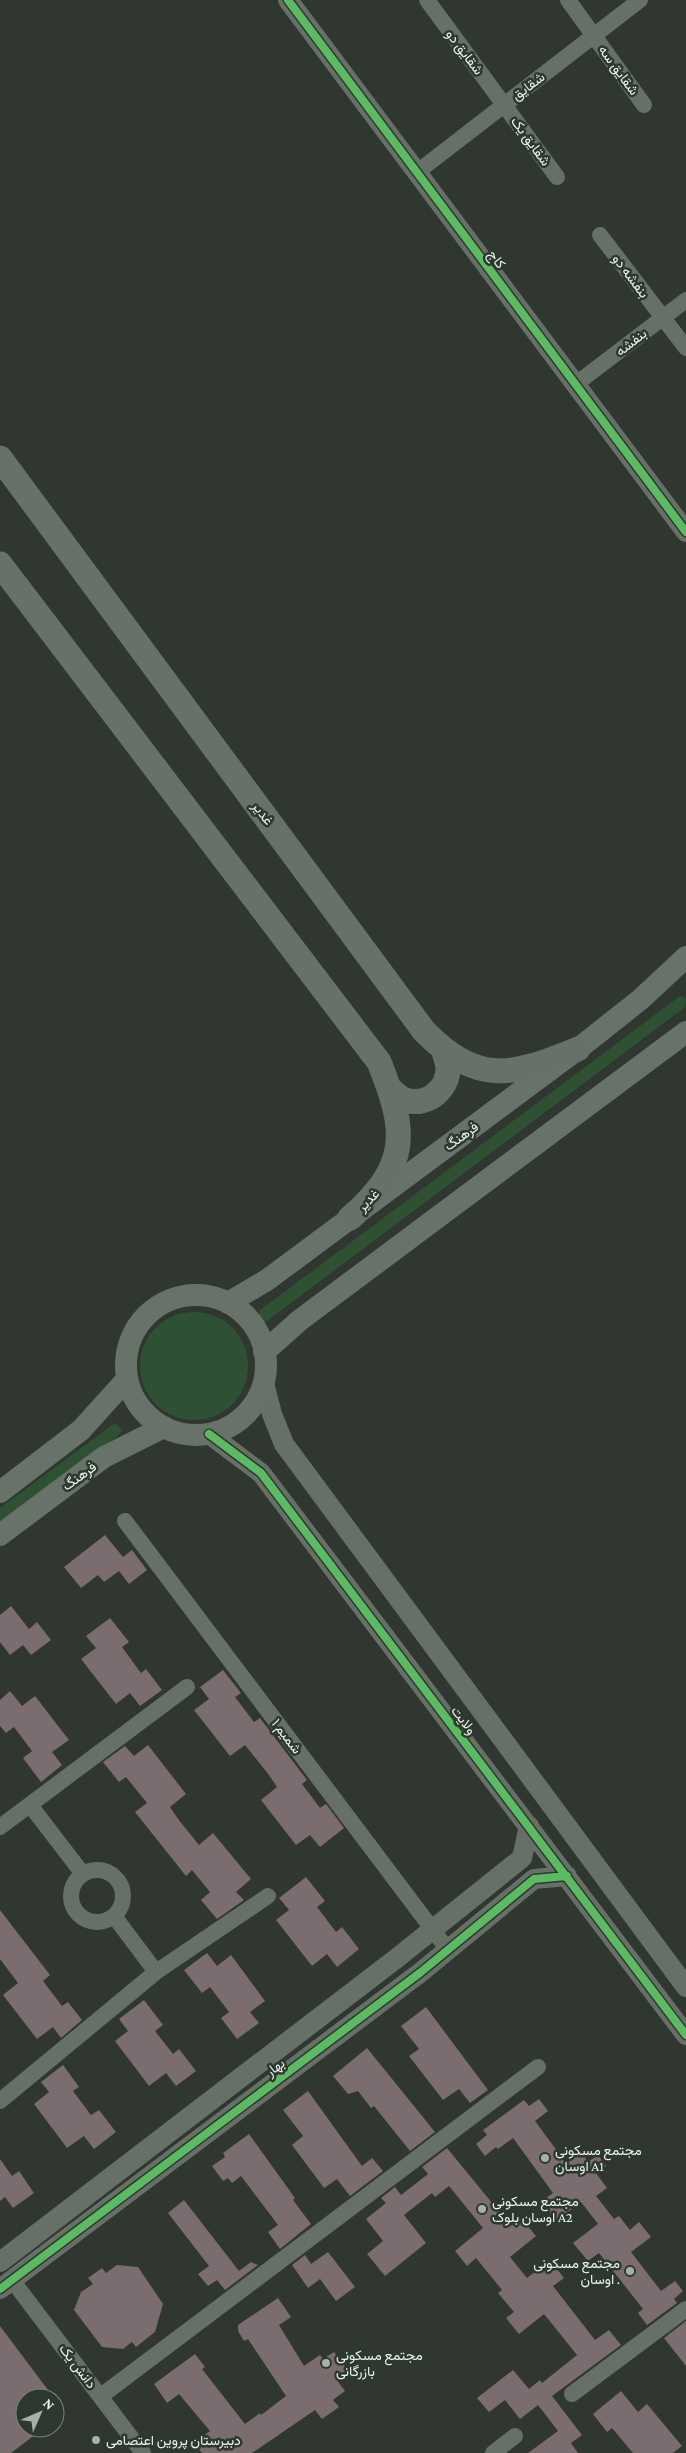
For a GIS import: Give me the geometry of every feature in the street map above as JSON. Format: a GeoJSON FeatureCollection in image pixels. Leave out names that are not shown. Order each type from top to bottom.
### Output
{"type":"FeatureCollection","features":[{"type":"Feature","properties":{"kind":"main road","name":"غدیر"},"geometry":{"type":"LineString","coordinates":[[0,458],[424,1031],[443,1049],[466,1064],[496,1071],[529,1067],[578,1049]]}},
{"type":"Feature","properties":{"kind":"main road","name":"غدیر"},"geometry":{"type":"LineString","coordinates":[[0,564],[379,1062],[390,1089],[397,1122],[397,1152],[393,1167],[384,1183],[350,1218]]}},
{"type":"Feature","properties":{"kind":"main road","name":"فرهنگ"},"geometry":{"type":"LineString","coordinates":[[228,1304],[267,1280],[578,1049],[641,999],[686,957]]}},
{"type":"Feature","properties":{"kind":"main road"},"geometry":{"type":"LineString","coordinates":[[264,1352],[300,1320],[686,1032]]}},
{"type":"Feature","properties":{"kind":"main road"},"geometry":{"type":"LineString","coordinates":[[390,1089],[405,1100],[412,1101],[429,1099],[437,1093],[447,1076],[448,1067],[443,1049]]}},
{"type":"Feature","properties":{"kind":"main road"},"geometry":{"type":"LineString","coordinates":[[190,1296],[213,1298],[228,1304],[252,1324],[264,1352],[264,1383],[258,1398],[249,1411],[238,1421],[210,1434],[178,1433],[151,1419],[132,1394],[127,1379],[126,1363],[134,1333],[142,1320],[167,1302],[190,1296]]}},
{"type":"Feature","properties":{"kind":"main road"},"geometry":{"type":"LineString","coordinates":[[0,1492],[81,1430],[127,1379]]}},
{"type":"Feature","properties":{"kind":"main road","name":"فرهنگ"},"geometry":{"type":"LineString","coordinates":[[0,1535],[104,1458],[164,1427]]}},
{"type":"Feature","properties":{"kind":"street","name":"کاج"},"geometry":{"type":"LineString","coordinates":[[288,0],[686,532]]}},
{"type":"Feature","properties":{"kind":"street","name":"شقایق دو"},"geometry":{"type":"LineString","coordinates":[[427,0],[504,104]]}},
{"type":"Feature","properties":{"kind":"street","name":"شقایق سه"},"geometry":{"type":"LineString","coordinates":[[568,0],[644,105]]}},
{"type":"Feature","properties":{"kind":"street","name":"شقایق"},"geometry":{"type":"LineString","coordinates":[[416,173],[640,0]]}},
{"type":"Feature","properties":{"kind":"street","name":"شقایق یک"},"geometry":{"type":"LineString","coordinates":[[504,104],[557,177]]}},
{"type":"Feature","properties":{"kind":"street","name":"بنفشه دو"},"geometry":{"type":"LineString","coordinates":[[600,235],[686,348]]}},
{"type":"Feature","properties":{"kind":"street","name":"بنفشه"},"geometry":{"type":"LineString","coordinates":[[576,384],[686,300]]}},
{"type":"Feature","properties":{"kind":"street","name":"ولایت"},"geometry":{"type":"LineString","coordinates":[[264,1383],[272,1414],[284,1444],[686,1987]]}},
{"type":"Feature","properties":{"kind":"street","name":"ولایت"},"geometry":{"type":"LineString","coordinates":[[210,1434],[261,1472],[686,2034]]}},
{"type":"Feature","properties":{"kind":"street","name":"شمیم ۱"},"geometry":{"type":"LineString","coordinates":[[126,1521],[448,1950]]}},
{"type":"Feature","properties":{"kind":"street"},"geometry":{"type":"LineString","coordinates":[[0,1826],[186,1687]]}},
{"type":"Feature","properties":{"kind":"street"},"geometry":{"type":"LineString","coordinates":[[30,1805],[83,1874]]}},
{"type":"Feature","properties":{"kind":"street","name":"بهار"},"geometry":{"type":"LineString","coordinates":[[0,2262],[522,1858],[529,1826]]}},
{"type":"Feature","properties":{"kind":"street"},"geometry":{"type":"LineString","coordinates":[[96,1870],[108,1872],[118,1881],[123,1893],[121,1906],[114,1916],[96,1922],[87,1920],[74,1907],[71,1898],[72,1888],[76,1880],[83,1874],[96,1870]]}},
{"type":"Feature","properties":{"kind":"street","name":"بهار"},"geometry":{"type":"LineString","coordinates":[[6,2284],[448,1950],[534,1879],[566,1876]]}},
{"type":"Feature","properties":{"kind":"street"},"geometry":{"type":"LineString","coordinates":[[0,2101],[156,1972],[268,1896]]}},
{"type":"Feature","properties":{"kind":"street"},"geometry":{"type":"LineString","coordinates":[[114,1916],[156,1972]]}},
{"type":"Feature","properties":{"kind":"street"},"geometry":{"type":"LineString","coordinates":[[100,2396],[538,2067]]}},
{"type":"Feature","properties":{"kind":"street","name":"دانش یک"},"geometry":{"type":"LineString","coordinates":[[6,2284],[100,2396],[143,2453]]}},
{"type":"Feature","properties":{"kind":"street"},"geometry":{"type":"LineString","coordinates":[[572,2394],[686,2309]]}},
{"type":"Feature","properties":{"kind":"street"},"geometry":{"type":"LineString","coordinates":[[493,2453],[515,2436]]}},
{"type":"Feature","properties":{"kind":"green space"},"geometry":{"type":"Polygon","coordinates":[[[680,996],[686,998],[685,1007],[267,1321],[260,1322],[258,1320],[259,1311],[680,996]]]}},
{"type":"Feature","properties":{"kind":"green space"},"geometry":{"type":"Polygon","coordinates":[[[194,1312],[215,1316],[232,1328],[244,1345],[248,1366],[244,1387],[232,1404],[215,1416],[194,1420],[173,1416],[156,1404],[144,1387],[140,1366],[144,1345],[156,1328],[173,1316],[194,1312]]]}},
{"type":"Feature","properties":{"kind":"green space"},"geometry":{"type":"Polygon","coordinates":[[[115,1423],[122,1429],[119,1435],[0,1525],[0,1508],[115,1423]]]}},
{"type":"Feature","properties":{"kind":"building"},"geometry":{"type":"Polygon","coordinates":[[[105,1535],[123,1557],[132,1550],[147,1570],[129,1584],[119,1571],[104,1582],[98,1575],[81,1588],[64,1567],[105,1535]]]}},
{"type":"Feature","properties":{"kind":"building"},"geometry":{"type":"Polygon","coordinates":[[[11,1606],[29,1629],[37,1622],[51,1640],[31,1655],[23,1645],[10,1655],[0,1642],[0,1615],[11,1606]]]}},
{"type":"Feature","properties":{"kind":"building"},"geometry":{"type":"Polygon","coordinates":[[[110,1618],[129,1642],[122,1647],[141,1673],[146,1669],[162,1690],[140,1706],[130,1693],[116,1704],[81,1659],[96,1648],[86,1636],[110,1618]]]}},
{"type":"Feature","properties":{"kind":"building"},"geometry":{"type":"Polygon","coordinates":[[[223,1670],[241,1693],[235,1697],[254,1722],[260,1718],[307,1780],[302,1784],[320,1808],[326,1804],[344,1828],[320,1847],[310,1835],[296,1845],[261,1800],[277,1787],[269,1775],[245,1745],[230,1756],[194,1710],[209,1699],[200,1687],[223,1670]]]}},
{"type":"Feature","properties":{"kind":"building"},"geometry":{"type":"Polygon","coordinates":[[[10,1691],[22,1706],[35,1696],[69,1740],[52,1752],[62,1765],[41,1782],[23,1758],[32,1751],[14,1727],[6,1733],[0,1726],[0,1700],[10,1691]]]}},
{"type":"Feature","properties":{"kind":"building"},"geometry":{"type":"Polygon","coordinates":[[[148,1745],[186,1794],[170,1807],[178,1819],[199,1845],[213,1833],[251,1879],[236,1892],[244,1900],[217,1919],[201,1900],[210,1892],[192,1870],[186,1876],[135,1812],[147,1803],[126,1777],[119,1782],[103,1762],[125,1746],[134,1756],[148,1745]]]}},
{"type":"Feature","properties":{"kind":"building"},"geometry":{"type":"Polygon","coordinates":[[[306,1877],[325,1901],[317,1907],[336,1932],[342,1927],[359,1949],[337,1967],[327,1954],[312,1966],[276,1920],[289,1910],[279,1898],[306,1877]]]}},
{"type":"Feature","properties":{"kind":"building"},"geometry":{"type":"Polygon","coordinates":[[[0,1910],[50,1975],[43,1981],[62,2006],[68,2002],[82,2020],[61,2038],[53,2027],[37,2039],[3,1995],[18,1983],[0,1959],[0,1910]]]}},
{"type":"Feature","properties":{"kind":"building"},"geometry":{"type":"Polygon","coordinates":[[[207,1953],[217,1966],[231,1955],[265,2001],[250,2012],[259,2023],[237,2039],[221,2018],[229,2012],[210,1987],[202,1993],[184,1970],[207,1953]]]}},
{"type":"Feature","properties":{"kind":"building"},"geometry":{"type":"Polygon","coordinates":[[[144,2000],[163,2025],[155,2031],[173,2054],[179,2049],[196,2071],[176,2086],[166,2073],[149,2086],[115,2041],[128,2031],[119,2019],[144,2000]]]}},
{"type":"Feature","properties":{"kind":"building"},"geometry":{"type":"Polygon","coordinates":[[[426,2007],[488,2090],[470,2103],[459,2089],[443,2100],[409,2056],[419,2049],[401,2026],[426,2007]]]}},
{"type":"Feature","properties":{"kind":"building"},"geometry":{"type":"Polygon","coordinates":[[[367,2048],[435,2132],[410,2151],[374,2106],[371,2108],[358,2091],[348,2094],[333,2076],[367,2048]]]}},
{"type":"Feature","properties":{"kind":"building"},"geometry":{"type":"Polygon","coordinates":[[[63,2065],[79,2087],[73,2091],[91,2115],[99,2110],[116,2132],[94,2149],[84,2136],[67,2148],[34,2104],[49,2092],[41,2082],[63,2065]]]}},
{"type":"Feature","properties":{"kind":"building"},"geometry":{"type":"Polygon","coordinates":[[[308,2091],[362,2166],[372,2158],[383,2171],[350,2196],[337,2179],[324,2188],[292,2145],[303,2136],[283,2110],[308,2091]]]}},
{"type":"Feature","properties":{"kind":"building"},"geometry":{"type":"Polygon","coordinates":[[[539,2099],[548,2111],[535,2121],[566,2163],[581,2152],[588,2162],[598,2155],[606,2166],[596,2173],[607,2188],[596,2196],[614,2219],[619,2216],[630,2230],[639,2222],[651,2237],[631,2252],[661,2291],[675,2281],[683,2291],[674,2299],[677,2303],[647,2325],[638,2313],[643,2309],[599,2253],[588,2261],[573,2243],[598,2224],[581,2202],[556,2221],[542,2201],[553,2193],[513,2138],[498,2149],[496,2147],[485,2156],[476,2144],[487,2135],[483,2130],[524,2100],[529,2106],[539,2099]]]}},
{"type":"Feature","properties":{"kind":"building"},"geometry":{"type":"Polygon","coordinates":[[[249,2134],[295,2198],[293,2200],[311,2224],[280,2249],[268,2232],[278,2225],[241,2176],[232,2183],[228,2178],[223,2181],[212,2166],[225,2157],[223,2153],[249,2134]]]}},
{"type":"Feature","properties":{"kind":"building"},"geometry":{"type":"Polygon","coordinates":[[[447,2148],[511,2226],[521,2218],[536,2236],[510,2257],[527,2278],[550,2260],[564,2278],[553,2286],[595,2340],[609,2330],[621,2345],[552,2396],[582,2435],[571,2443],[578,2453],[528,2453],[558,2431],[538,2405],[520,2419],[505,2400],[489,2412],[477,2398],[513,2370],[529,2389],[540,2380],[542,2383],[577,2355],[544,2314],[519,2334],[506,2318],[514,2312],[498,2293],[502,2290],[476,2258],[467,2266],[455,2251],[483,2228],[449,2186],[435,2197],[432,2193],[404,2215],[426,2243],[385,2276],[367,2254],[383,2241],[366,2219],[386,2203],[381,2198],[395,2187],[401,2195],[428,2174],[422,2167],[447,2148]]]}},
{"type":"Feature","properties":{"kind":"building"},"geometry":{"type":"Polygon","coordinates":[[[0,2159],[12,2176],[19,2171],[34,2193],[13,2208],[5,2197],[0,2201],[0,2159]]]}},
{"type":"Feature","properties":{"kind":"building"},"geometry":{"type":"Polygon","coordinates":[[[184,2200],[239,2271],[251,2262],[258,2265],[225,2290],[217,2280],[208,2286],[198,2274],[209,2266],[168,2213],[184,2200]]]}},
{"type":"Feature","properties":{"kind":"building"},"geometry":{"type":"Polygon","coordinates":[[[328,2252],[355,2287],[336,2301],[320,2279],[308,2288],[292,2265],[305,2255],[311,2264],[328,2252]]]}},
{"type":"Feature","properties":{"kind":"building"},"geometry":{"type":"Polygon","coordinates":[[[117,2265],[138,2267],[163,2304],[155,2332],[136,2347],[132,2342],[123,2349],[102,2347],[74,2310],[81,2292],[93,2284],[88,2278],[102,2268],[106,2273],[117,2265]]]}},
{"type":"Feature","properties":{"kind":"building"},"geometry":{"type":"Polygon","coordinates":[[[278,2298],[291,2317],[279,2325],[304,2366],[320,2355],[323,2359],[334,2352],[348,2371],[336,2379],[345,2391],[333,2400],[339,2407],[322,2419],[315,2410],[252,2453],[202,2453],[194,2443],[210,2431],[179,2394],[167,2403],[154,2384],[195,2354],[205,2367],[202,2369],[245,2424],[260,2413],[261,2415],[286,2396],[248,2339],[244,2341],[238,2331],[238,2325],[278,2298]]]}},
{"type":"Feature","properties":{"kind":"building"},"geometry":{"type":"Polygon","coordinates":[[[686,2321],[686,2366],[664,2338],[686,2321]]]}},
{"type":"Feature","properties":{"kind":"building"},"geometry":{"type":"Polygon","coordinates":[[[0,2326],[46,2388],[15,2388],[15,2438],[31,2438],[11,2453],[0,2453],[0,2326]]]}},
{"type":"Feature","properties":{"kind":"building"},"geometry":{"type":"Polygon","coordinates":[[[621,2391],[638,2412],[647,2404],[682,2446],[673,2453],[633,2453],[612,2428],[607,2432],[593,2414],[621,2391]]]}},
{"type":"Feature","properties":{"kind":"cycle path"},"geometry":{"type":"LineString","coordinates":[[288,0],[686,532]]}},
{"type":"Feature","properties":{"kind":"cycle path"},"geometry":{"type":"LineString","coordinates":[[209,1434],[261,1473],[686,2035]]}},
{"type":"Feature","properties":{"kind":"cycle path"},"geometry":{"type":"LineString","coordinates":[[0,2289],[421,1972],[534,1879],[567,1876]]}},
{"type":"Feature","properties":{"kind":"place","name":"مجتمع مسکونی اوسان A1"},"geometry":{"type":"Point","coordinates":[545,2158]}},
{"type":"Feature","properties":{"kind":"place","name":"مجتمع مسکونی اوسان بلوک A2"},"geometry":{"type":"Point","coordinates":[482,2209]}},
{"type":"Feature","properties":{"kind":"place","name":"مجتمع مسکونی اوسان ."},"geometry":{"type":"Point","coordinates":[630,2271]}},
{"type":"Feature","properties":{"kind":"place","name":"مجتمع مسکونی بازرگانی"},"geometry":{"type":"Point","coordinates":[326,2363]}},
{"type":"Feature","properties":{"kind":"place","name":"دبیرستان پروین اعتصامی"},"geometry":{"type":"Point","coordinates":[96,2440]}}]}
